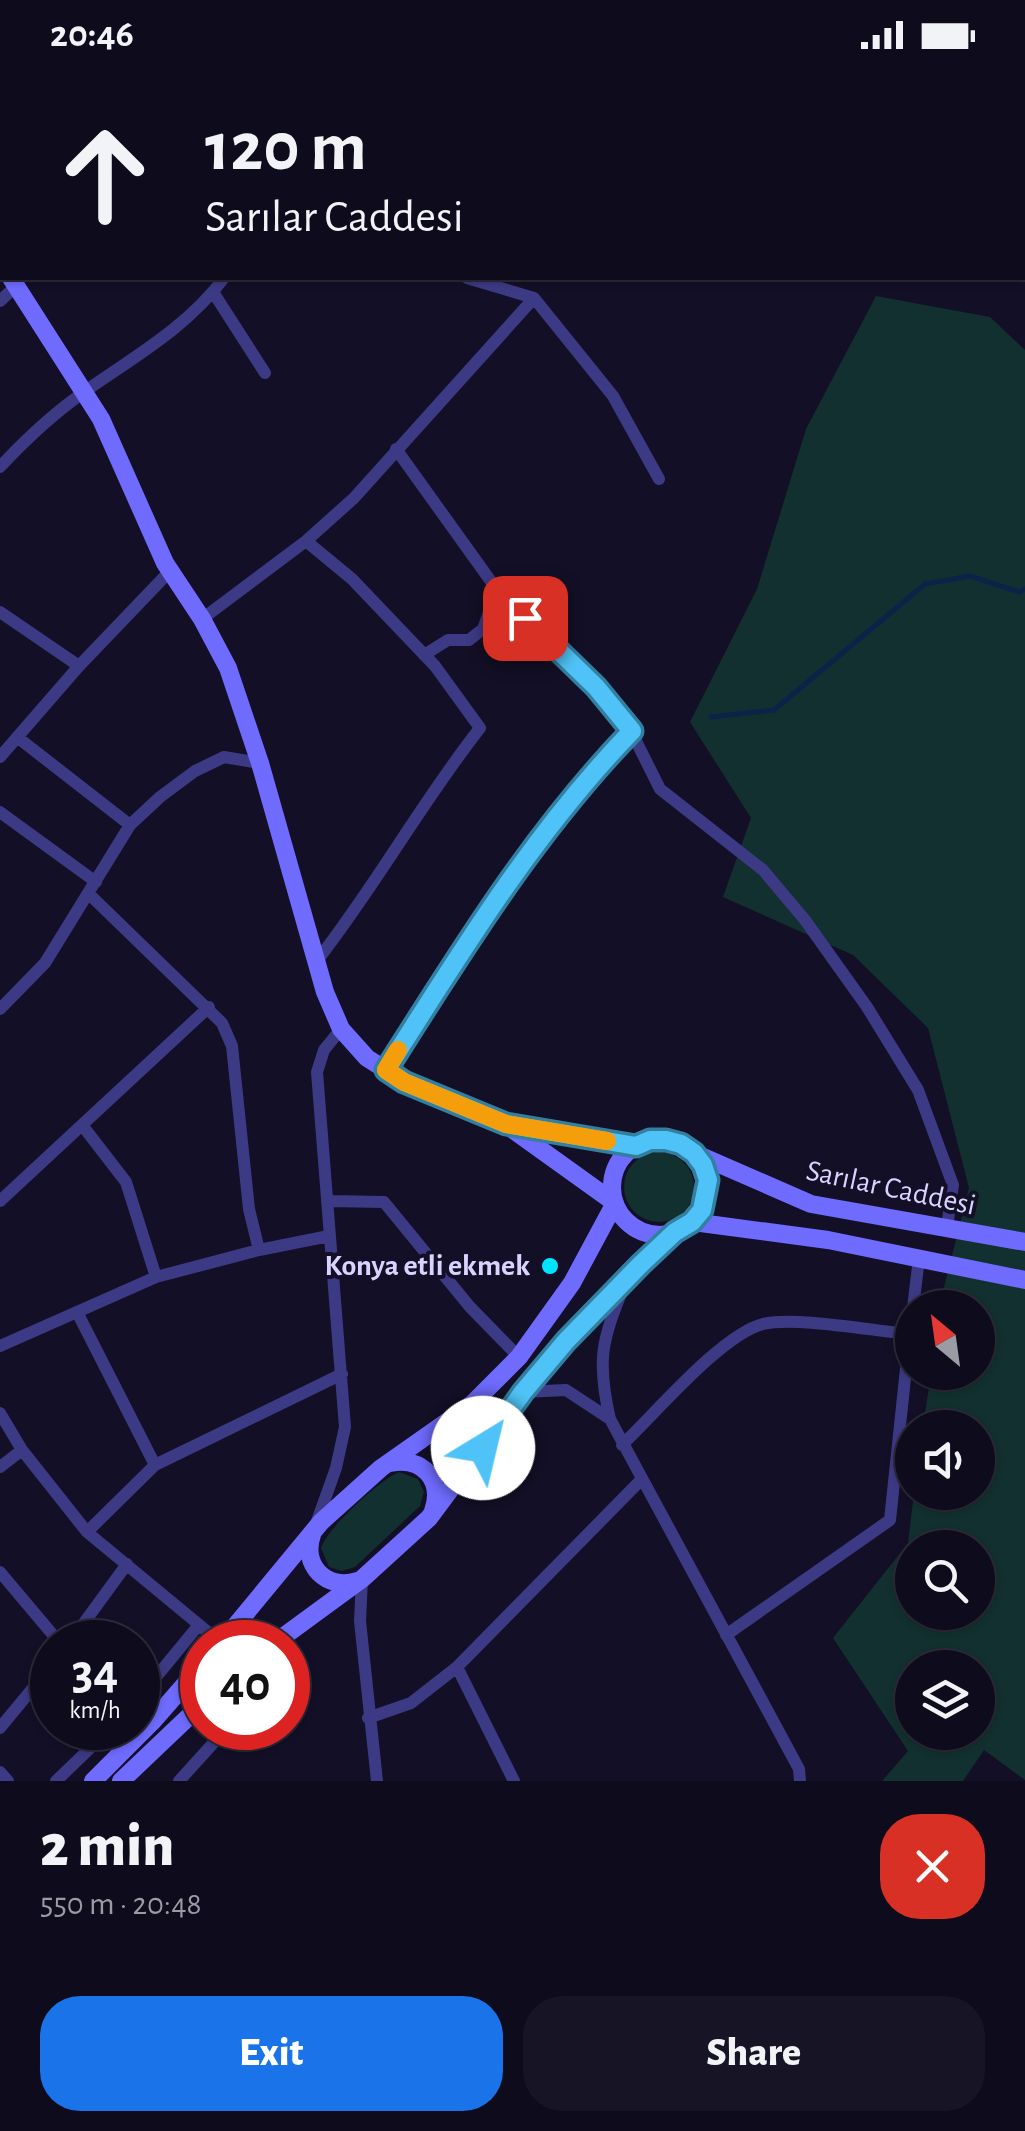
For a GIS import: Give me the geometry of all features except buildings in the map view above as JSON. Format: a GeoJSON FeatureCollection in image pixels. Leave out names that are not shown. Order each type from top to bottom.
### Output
{"type":"FeatureCollection","features":[{"type":"Feature","properties":{"kind":"street"},"geometry":{"type":"LineString","coordinates":[[0,467],[23,442],[84,391],[186,321],[222,280]]}},
{"type":"Feature","properties":{"kind":"street"},"geometry":{"type":"LineString","coordinates":[[474,280],[534,298],[613,396],[659,478]]}},
{"type":"Feature","properties":{"kind":"street"},"geometry":{"type":"LineString","coordinates":[[0,301],[13,282],[84,391],[117,451],[170,571],[228,668],[260,764],[316,962],[340,1029],[324,1050],[317,1072],[345,1426],[336,1468],[308,1552],[318,1574],[335,1586],[360,1621]]}},
{"type":"Feature","properties":{"kind":"street"},"geometry":{"type":"LineString","coordinates":[[212,292],[265,373]]}},
{"type":"Feature","properties":{"kind":"street"},"geometry":{"type":"LineString","coordinates":[[202,619],[306,542],[354,498],[534,298]]}},
{"type":"Feature","properties":{"kind":"street"},"geometry":{"type":"LineString","coordinates":[[396,449],[502,594],[596,687],[632,731],[660,788],[763,870],[806,920],[867,1007],[918,1090],[953,1185],[947,1228]]}},
{"type":"Feature","properties":{"kind":"street"},"geometry":{"type":"LineString","coordinates":[[306,542],[352,579],[424,655],[480,728],[446,772],[356,912],[316,962]]}},
{"type":"Feature","properties":{"kind":"street"},"geometry":{"type":"LineString","coordinates":[[0,757],[78,666],[170,571]]}},
{"type":"Feature","properties":{"kind":"street"},"geometry":{"type":"LineString","coordinates":[[424,655],[448,640],[468,640],[483,629],[502,594]]}},
{"type":"Feature","properties":{"kind":"street"},"geometry":{"type":"LineString","coordinates":[[0,612],[78,666]]}},
{"type":"Feature","properties":{"kind":"street"},"geometry":{"type":"LineString","coordinates":[[386,1070],[500,892],[594,770],[632,731]]}},
{"type":"Feature","properties":{"kind":"street"},"geometry":{"type":"LineString","coordinates":[[17,738],[130,825]]}},
{"type":"Feature","properties":{"kind":"street"},"geometry":{"type":"LineString","coordinates":[[0,1010],[44,963],[130,825],[160,797],[209,764],[224,757],[260,764]]}},
{"type":"Feature","properties":{"kind":"street"},"geometry":{"type":"LineString","coordinates":[[0,812],[92,888],[222,1023],[232,1046],[249,1209],[259,1250]]}},
{"type":"Feature","properties":{"kind":"street"},"geometry":{"type":"LineString","coordinates":[[0,1201],[208,1007]]}},
{"type":"Feature","properties":{"kind":"street","name":"Sarılar Caddesi"},"geometry":{"type":"LineString","coordinates":[[340,1029],[367,1058],[404,1082],[506,1124],[636,1146],[650,1140],[666,1140],[811,1204],[1025,1242]]}},
{"type":"Feature","properties":{"kind":"street","name":"Sarılar Caddesi"},"geometry":{"type":"LineString","coordinates":[[506,1124],[615,1203],[632,1226],[660,1235],[675,1232]]}},
{"type":"Feature","properties":{"kind":"street"},"geometry":{"type":"LineString","coordinates":[[82,1125],[126,1182],[156,1277]]}},
{"type":"Feature","properties":{"kind":"street"},"geometry":{"type":"LineString","coordinates":[[239,1620],[314,1530],[381,1468],[472,1404],[519,1356],[572,1282],[615,1203],[615,1170],[636,1146]]}},
{"type":"Feature","properties":{"kind":"street"},"geometry":{"type":"LineString","coordinates":[[303,1620],[335,1586],[362,1579],[429,1518],[566,1341],[675,1232],[692,1222],[702,1210],[708,1180],[694,1153]]}},
{"type":"Feature","properties":{"kind":"street"},"geometry":{"type":"LineString","coordinates":[[328,1201],[384,1202],[470,1307],[519,1356]]}},
{"type":"Feature","properties":{"kind":"street","name":"Sarılar Caddesi"},"geometry":{"type":"LineString","coordinates":[[692,1222],[828,1240],[1025,1280]]}},
{"type":"Feature","properties":{"kind":"street"},"geometry":{"type":"LineString","coordinates":[[0,1346],[156,1277],[328,1236]]}},
{"type":"Feature","properties":{"kind":"street"},"geometry":{"type":"LineString","coordinates":[[915,1290],[919,1258]]}},
{"type":"Feature","properties":{"kind":"street"},"geometry":{"type":"LineString","coordinates":[[627,1280],[610,1319],[602,1356],[600,1380],[610,1419],[799,1768],[800,1781]]}},
{"type":"Feature","properties":{"kind":"street"},"geometry":{"type":"LineString","coordinates":[[77,1312],[155,1465]]}},
{"type":"Feature","properties":{"kind":"street"},"geometry":{"type":"LineString","coordinates":[[622,1445],[731,1340],[752,1328],[784,1322],[895,1333]]}},
{"type":"Feature","properties":{"kind":"street"},"geometry":{"type":"LineString","coordinates":[[87,1532],[155,1465],[342,1374]]}},
{"type":"Feature","properties":{"kind":"street"},"geometry":{"type":"LineString","coordinates":[[523,1392],[566,1390],[610,1419]]}},
{"type":"Feature","properties":{"kind":"street"},"geometry":{"type":"LineString","coordinates":[[726,1636],[890,1520],[904,1390]]}},
{"type":"Feature","properties":{"kind":"street"},"geometry":{"type":"LineString","coordinates":[[0,1413],[22,1450],[87,1532],[191,1620]]}},
{"type":"Feature","properties":{"kind":"street"},"geometry":{"type":"LineString","coordinates":[[0,1467],[22,1450]]}},
{"type":"Feature","properties":{"kind":"street"},"geometry":{"type":"LineString","coordinates":[[381,1468],[402,1460],[413,1462],[431,1476],[437,1497],[429,1518]]}},
{"type":"Feature","properties":{"kind":"street"},"geometry":{"type":"LineString","coordinates":[[368,1718],[411,1703],[457,1667],[641,1480]]}},
{"type":"Feature","properties":{"kind":"street"},"geometry":{"type":"LineString","coordinates":[[86,1620],[127,1564]]}},
{"type":"Feature","properties":{"kind":"street"},"geometry":{"type":"LineString","coordinates":[[0,1572],[40,1620]]}},
{"type":"Feature","properties":{"kind":"street"},"geometry":{"type":"LineString","coordinates":[[362,1579],[360,1621],[377,1781]]}},
{"type":"Feature","properties":{"kind":"street"},"geometry":{"type":"LineString","coordinates":[[160,1672],[180,1648]]}},
{"type":"Feature","properties":{"kind":"street"},"geometry":{"type":"LineString","coordinates":[[457,1667],[514,1781]]}},
{"type":"Feature","properties":{"kind":"street"},"geometry":{"type":"LineString","coordinates":[[93,1781],[180,1690]]}},
{"type":"Feature","properties":{"kind":"street"},"geometry":{"type":"LineString","coordinates":[[0,1728],[30,1692]]}},
{"type":"Feature","properties":{"kind":"street"},"geometry":{"type":"LineString","coordinates":[[121,1781],[180,1725]]}},
{"type":"Feature","properties":{"kind":"street"},"geometry":{"type":"LineString","coordinates":[[56,1781],[88,1750]]}},
{"type":"Feature","properties":{"kind":"street"},"geometry":{"type":"LineString","coordinates":[[179,1781],[194,1774],[211,1750]]}},
{"type":"Feature","properties":{"kind":"street"},"geometry":{"type":"LineString","coordinates":[[0,1772],[8,1781]]}},
{"type":"Feature","properties":{"kind":"green space"},"geometry":{"type":"Polygon","coordinates":[[[876,296],[990,317],[1025,350],[1025,1780],[984,1750],[995,1750],[995,1650],[895,1650],[895,1731],[833,1638],[895,1559],[895,1630],[995,1630],[995,1530],[910,1530],[912,1510],[995,1510],[995,1410],[926,1410],[928,1390],[995,1390],[995,1290],[943,1290],[969,1188],[928,1028],[853,955],[723,897],[751,818],[690,722],[757,589],[806,429],[876,296]]]}},
{"type":"Feature","properties":{"kind":"green space"},"geometry":{"type":"Polygon","coordinates":[[[659,1152],[684,1162],[694,1187],[684,1212],[659,1222],[634,1212],[624,1187],[634,1162],[659,1152]]]}},
{"type":"Feature","properties":{"kind":"green space"},"geometry":{"type":"Polygon","coordinates":[[[399,1472],[418,1479],[424,1492],[420,1506],[355,1567],[342,1571],[329,1567],[321,1548],[325,1539],[355,1506],[399,1472]]]}},
{"type":"Feature","properties":{"kind":"green space"},"geometry":{"type":"Polygon","coordinates":[[[984,1750],[963,1781],[882,1781],[908,1751],[984,1750]]]}},
{"type":"Feature","properties":{"kind":"waterway"},"geometry":{"type":"LineString","coordinates":[[711,717],[774,710],[925,584],[970,576],[1019,592],[1025,589]]}},
{"type":"Feature","properties":{"kind":"slow traffic"},"geometry":{"type":"LineString","coordinates":[[398,1050],[386,1070],[404,1082],[506,1124],[607,1141]]}},
{"type":"Feature","properties":{"kind":"place","name":"Konya etli ekmek"},"geometry":{"type":"Point","coordinates":[550,1266]}},
{"type":"Feature","properties":{"kind":"route"},"geometry":{"type":"LineString","coordinates":[[483,1448],[566,1341],[641,1264],[675,1232],[692,1222],[702,1210],[708,1180],[703,1165],[681,1144],[650,1140],[636,1146],[506,1124],[404,1082],[386,1070],[500,892],[594,770],[632,731],[596,687],[525,618]]}}]}
